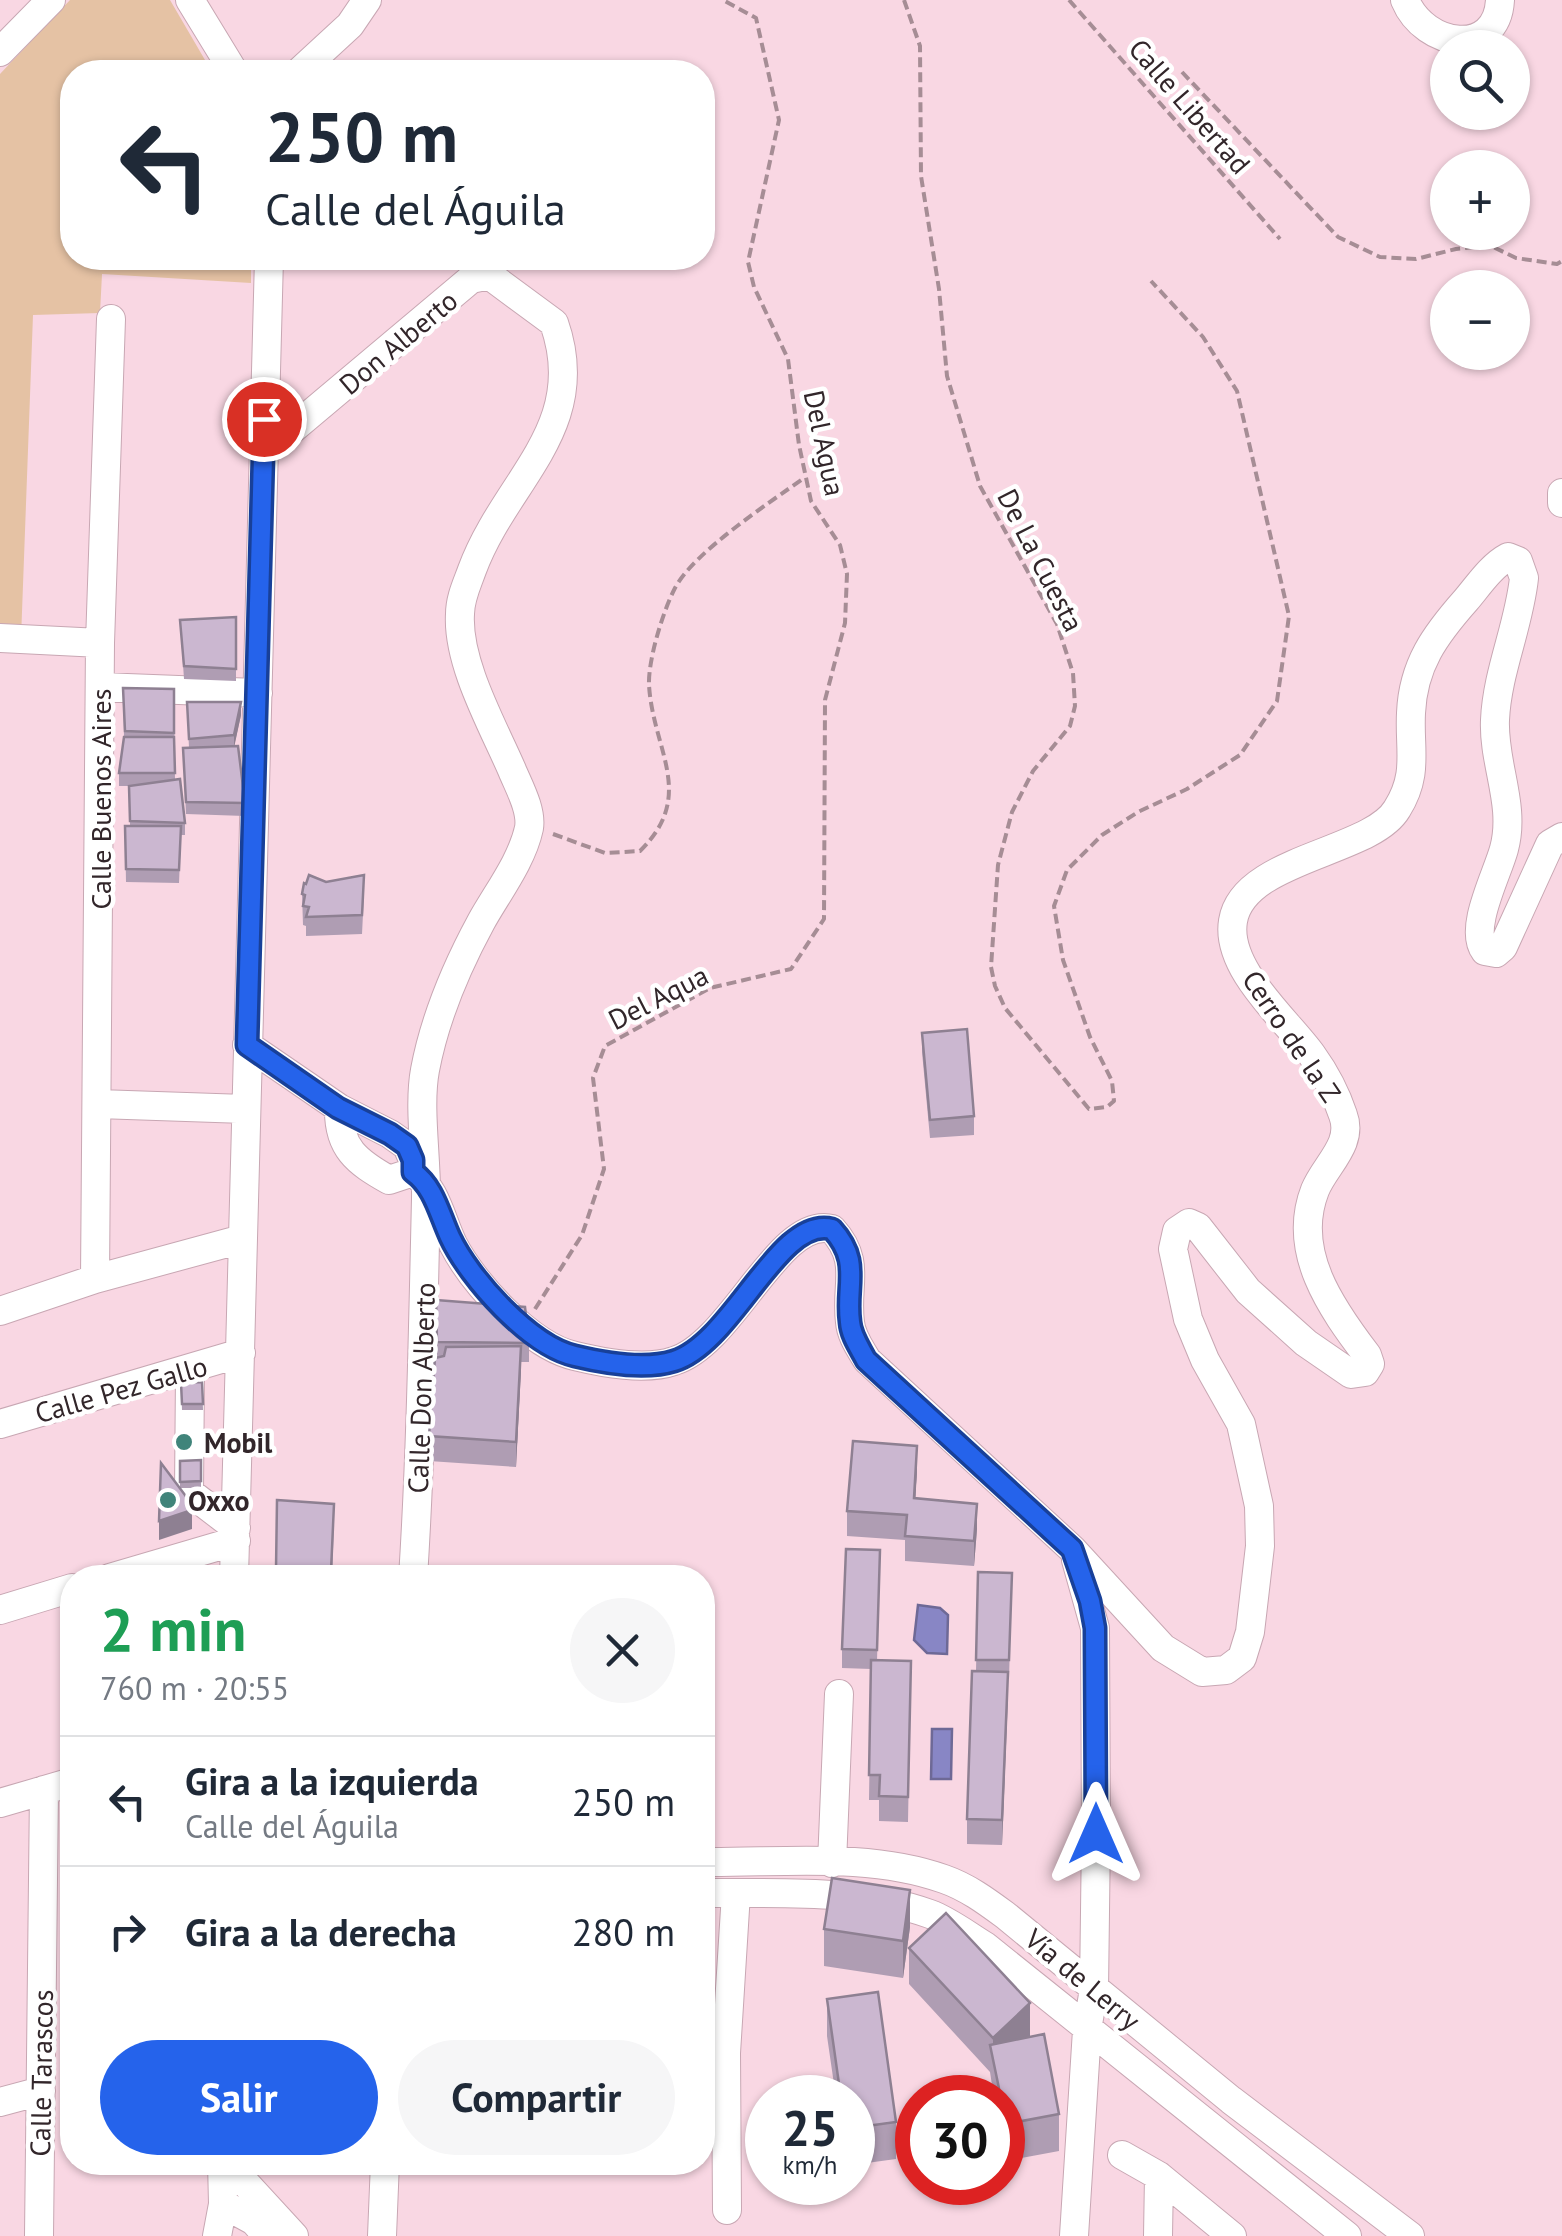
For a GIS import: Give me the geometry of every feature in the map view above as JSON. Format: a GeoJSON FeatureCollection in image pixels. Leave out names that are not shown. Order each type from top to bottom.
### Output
{"type":"FeatureCollection","features":[{"type":"Feature","properties":{"kind":"street"},"geometry":{"type":"LineString","coordinates":[[0,52],[51,0]]}},
{"type":"Feature","properties":{"kind":"street"},"geometry":{"type":"LineString","coordinates":[[190,0],[227,60]]}},
{"type":"Feature","properties":{"kind":"street"},"geometry":{"type":"LineString","coordinates":[[312,60],[350,25],[367,0]]}},
{"type":"Feature","properties":{"kind":"street"},"geometry":{"type":"LineString","coordinates":[[1405,0],[1413,19],[1434,36],[1463,40],[1484,34],[1499,14],[1500,0]]}},
{"type":"Feature","properties":{"kind":"street"},"geometry":{"type":"LineString","coordinates":[[235,1565],[268,270]]}},
{"type":"Feature","properties":{"kind":"street","name":"Don Alberto"},"geometry":{"type":"LineString","coordinates":[[264,453],[471,279],[489,276],[554,322],[565,368],[556,421],[482,544],[462,595],[460,614],[461,641],[522,792],[530,826]]}},
{"type":"Feature","properties":{"kind":"street","name":"Calle Buenos Aires"},"geometry":{"type":"LineString","coordinates":[[95,1279],[100,643],[111,319]]}},
{"type":"Feature","properties":{"kind":"street"},"geometry":{"type":"LineString","coordinates":[[1562,494],[1562,503]]}},
{"type":"Feature","properties":{"kind":"street","name":"Cerro de la Z"},"geometry":{"type":"LineString","coordinates":[[1072,1549],[1144,1630],[1179,1659],[1209,1673],[1226,1670],[1242,1658],[1257,1585],[1260,1525],[1256,1489],[1241,1424],[1205,1360],[1188,1319],[1173,1249],[1176,1231],[1189,1223],[1198,1227],[1248,1291],[1306,1342],[1349,1373],[1364,1372],[1370,1362],[1332,1308],[1306,1238],[1315,1190],[1344,1141],[1344,1116],[1311,1054],[1253,984],[1234,937],[1234,917],[1250,893],[1282,868],[1372,830],[1393,816],[1412,772],[1411,709],[1421,661],[1440,629],[1501,561],[1510,557],[1520,563],[1524,578],[1496,716],[1508,818],[1504,848],[1478,936],[1485,951],[1496,952],[1503,947],[1550,844],[1562,837]]}},
{"type":"Feature","properties":{"kind":"street"},"geometry":{"type":"LineString","coordinates":[[0,638],[100,643]]}},
{"type":"Feature","properties":{"kind":"street"},"geometry":{"type":"LineString","coordinates":[[101,687],[258,693]]}},
{"type":"Feature","properties":{"kind":"street","name":"Calle Don Alberto"},"geometry":{"type":"LineString","coordinates":[[413,1565],[418,1492],[424,1075],[438,1012],[457,967],[513,866],[530,826]]}},
{"type":"Feature","properties":{"kind":"street"},"geometry":{"type":"LineString","coordinates":[[247,1045],[338,1108],[407,1146],[470,1274],[548,1346],[570,1356],[616,1363],[673,1362],[717,1334],[792,1238],[815,1228],[832,1229],[847,1250],[852,1270],[849,1320],[866,1360],[1072,1549],[1095,1628],[1094,1989],[1087,2030],[1074,2236]]}},
{"type":"Feature","properties":{"kind":"street"},"geometry":{"type":"LineString","coordinates":[[98,1104],[245,1110]]}},
{"type":"Feature","properties":{"kind":"street"},"geometry":{"type":"LineString","coordinates":[[338,1108],[338,1125],[356,1161],[389,1180],[420,1177]]}},
{"type":"Feature","properties":{"kind":"street"},"geometry":{"type":"LineString","coordinates":[[0,1311],[95,1279],[242,1239]]}},
{"type":"Feature","properties":{"kind":"street","name":"Calle Pez Gallo"},"geometry":{"type":"LineString","coordinates":[[0,1424],[241,1353]]}},
{"type":"Feature","properties":{"kind":"street"},"geometry":{"type":"LineString","coordinates":[[190,1368],[189,1492],[236,1534]]}},
{"type":"Feature","properties":{"kind":"street"},"geometry":{"type":"LineString","coordinates":[[147,1565],[236,1534]]}},
{"type":"Feature","properties":{"kind":"street"},"geometry":{"type":"LineString","coordinates":[[0,1610],[60,1592]]}},
{"type":"Feature","properties":{"kind":"street"},"geometry":{"type":"LineString","coordinates":[[832,1863],[839,1694]]}},
{"type":"Feature","properties":{"kind":"street"},"geometry":{"type":"LineString","coordinates":[[0,1803],[60,1785]]}},
{"type":"Feature","properties":{"kind":"street","name":"Calle Tarascos"},"geometry":{"type":"LineString","coordinates":[[39,2236],[44,1790]]}},
{"type":"Feature","properties":{"kind":"street","name":"Vía de Lerry"},"geometry":{"type":"LineString","coordinates":[[715,1862],[898,1868],[960,1886],[1005,1914],[1231,2100],[1410,2236]]}},
{"type":"Feature","properties":{"kind":"street"},"geometry":{"type":"LineString","coordinates":[[789,1893],[790,1863]]}},
{"type":"Feature","properties":{"kind":"street","name":"Vía de Lerry"},"geometry":{"type":"LineString","coordinates":[[715,1892],[789,1893],[882,1902],[932,1915],[984,1946],[1347,2236]]}},
{"type":"Feature","properties":{"kind":"street"},"geometry":{"type":"LineString","coordinates":[[727,2210],[726,2054],[736,1893]]}},
{"type":"Feature","properties":{"kind":"street"},"geometry":{"type":"LineString","coordinates":[[0,2102],[41,2090]]}},
{"type":"Feature","properties":{"kind":"street"},"geometry":{"type":"LineString","coordinates":[[1210,2126],[1231,2100]]}},
{"type":"Feature","properties":{"kind":"street"},"geometry":{"type":"LineString","coordinates":[[1122,2156],[1158,2176],[1232,2236]]}},
{"type":"Feature","properties":{"kind":"street"},"geometry":{"type":"LineString","coordinates":[[217,2236],[224,2175]]}},
{"type":"Feature","properties":{"kind":"street"},"geometry":{"type":"LineString","coordinates":[[236,2175],[294,2236]]}},
{"type":"Feature","properties":{"kind":"street"},"geometry":{"type":"LineString","coordinates":[[382,2236],[384,2175]]}},
{"type":"Feature","properties":{"kind":"street"},"geometry":{"type":"LineString","coordinates":[[1158,2176],[1158,2236]]}},
{"type":"Feature","properties":{"kind":"street"},"geometry":{"type":"LineString","coordinates":[[1318,2216],[1346,2213],[1343,2187]]}},
{"type":"Feature","properties":{"kind":"street"},"geometry":{"type":"LineString","coordinates":[[223,2204],[254,2221],[267,2236]]}},
{"type":"Feature","properties":{"kind":"path","name":"Del Agua"},"geometry":{"type":"LineString","coordinates":[[723,0],[756,18],[779,120],[748,262],[754,287],[788,359],[811,501],[840,545],[847,574],[845,623],[825,700],[824,919]]}},
{"type":"Feature","properties":{"kind":"path","name":"De La Cuesta"},"geometry":{"type":"LineString","coordinates":[[904,0],[920,46],[922,176],[947,376],[980,486],[1057,624],[1072,672],[1075,706],[1070,726],[1033,771],[1012,812],[998,866],[992,967],[995,986],[1006,1008],[1089,1109],[1107,1107],[1114,1101],[1112,1081],[1090,1037],[1062,960],[1054,906],[1067,870],[1102,835],[1240,755],[1277,700],[1288,616],[1238,390],[1204,336],[1151,281]]}},
{"type":"Feature","properties":{"kind":"path","name":"Calle Libertad"},"geometry":{"type":"LineString","coordinates":[[1069,0],[1280,240]]}},
{"type":"Feature","properties":{"kind":"path"},"geometry":{"type":"LineString","coordinates":[[1182,72],[1338,237],[1380,257],[1416,258],[1489,245],[1516,258],[1562,262]]}},
{"type":"Feature","properties":{"kind":"path"},"geometry":{"type":"LineString","coordinates":[[530,826],[604,854],[640,851],[653,838],[669,812],[671,779],[654,721],[649,682],[653,655],[675,587],[705,554],[806,476]]}},
{"type":"Feature","properties":{"kind":"path","name":"Del Aqua"},"geometry":{"type":"LineString","coordinates":[[525,1326],[582,1236],[594,1206],[604,1168],[593,1078],[605,1046],[710,988],[792,968],[824,919]]}},
{"type":"Feature","properties":{"kind":"shaded area"},"geometry":{"type":"Polygon","coordinates":[[[70,0],[170,0],[205,60],[60,60],[60,270],[251,270],[251,283],[102,274],[100,313],[33,315],[21,639],[0,638],[0,74],[70,0]]]}},
{"type":"Feature","properties":{"kind":"shaded area"},"geometry":{"type":"Polygon","coordinates":[[[918,1605],[940,1608],[948,1615],[947,1654],[927,1653],[914,1640],[918,1605]]]}},
{"type":"Feature","properties":{"kind":"shaded area"},"geometry":{"type":"Polygon","coordinates":[[[932,1729],[952,1729],[951,1779],[931,1779],[932,1729]]]}},
{"type":"Feature","properties":{"kind":"building"},"geometry":{"type":"Polygon","coordinates":[[[236,617],[236,669],[184,666],[180,620],[236,617]]]}},
{"type":"Feature","properties":{"kind":"building"},"geometry":{"type":"Polygon","coordinates":[[[123,688],[174,689],[174,733],[125,731],[123,688]]]}},
{"type":"Feature","properties":{"kind":"building"},"geometry":{"type":"Polygon","coordinates":[[[187,702],[241,702],[234,735],[189,739],[187,702]]]}},
{"type":"Feature","properties":{"kind":"building"},"geometry":{"type":"Polygon","coordinates":[[[124,737],[174,737],[175,773],[119,773],[124,737]]]}},
{"type":"Feature","properties":{"kind":"building"},"geometry":{"type":"Polygon","coordinates":[[[238,746],[245,803],[186,802],[183,748],[238,746]]]}},
{"type":"Feature","properties":{"kind":"building"},"geometry":{"type":"Polygon","coordinates":[[[180,779],[185,823],[130,821],[129,786],[180,779]]]}},
{"type":"Feature","properties":{"kind":"building"},"geometry":{"type":"Polygon","coordinates":[[[125,826],[181,826],[179,870],[126,869],[125,826]]]}},
{"type":"Feature","properties":{"kind":"building"},"geometry":{"type":"Polygon","coordinates":[[[309,875],[326,882],[364,875],[362,915],[306,917],[309,907],[303,906],[302,894],[309,875]]]}},
{"type":"Feature","properties":{"kind":"building"},"geometry":{"type":"Polygon","coordinates":[[[967,1029],[974,1116],[930,1120],[922,1033],[967,1029]]]}},
{"type":"Feature","properties":{"kind":"building"},"geometry":{"type":"Polygon","coordinates":[[[436,1300],[525,1307],[529,1343],[437,1342],[436,1300]]]}},
{"type":"Feature","properties":{"kind":"building"},"geometry":{"type":"Polygon","coordinates":[[[521,1346],[516,1442],[429,1436],[435,1358],[444,1356],[446,1347],[521,1346]]]}},
{"type":"Feature","properties":{"kind":"building"},"geometry":{"type":"Polygon","coordinates":[[[202,1382],[203,1404],[182,1404],[181,1383],[202,1382]]]}},
{"type":"Feature","properties":{"kind":"building"},"geometry":{"type":"Polygon","coordinates":[[[853,1441],[917,1446],[914,1498],[977,1504],[974,1541],[905,1536],[907,1515],[847,1511],[853,1441]]]}},
{"type":"Feature","properties":{"kind":"building"},"geometry":{"type":"Polygon","coordinates":[[[201,1460],[201,1481],[180,1482],[180,1461],[201,1460]]]}},
{"type":"Feature","properties":{"kind":"building"},"geometry":{"type":"Polygon","coordinates":[[[161,1463],[192,1510],[159,1521],[161,1463]]]}},
{"type":"Feature","properties":{"kind":"building"},"geometry":{"type":"Polygon","coordinates":[[[277,1500],[334,1504],[331,1565],[276,1565],[277,1500]]]}},
{"type":"Feature","properties":{"kind":"building"},"geometry":{"type":"Polygon","coordinates":[[[846,1549],[880,1550],[877,1650],[842,1649],[846,1549]]]}},
{"type":"Feature","properties":{"kind":"building"},"geometry":{"type":"Polygon","coordinates":[[[978,1572],[1012,1573],[1009,1660],[976,1660],[978,1572]]]}},
{"type":"Feature","properties":{"kind":"building"},"geometry":{"type":"Polygon","coordinates":[[[871,1660],[911,1661],[908,1797],[879,1796],[880,1775],[869,1775],[871,1660]]]}},
{"type":"Feature","properties":{"kind":"building"},"geometry":{"type":"Polygon","coordinates":[[[972,1671],[1008,1672],[1002,1820],[967,1819],[972,1671]]]}},
{"type":"Feature","properties":{"kind":"building"},"geometry":{"type":"Polygon","coordinates":[[[832,1878],[910,1890],[903,1941],[824,1929],[832,1878]]]}},
{"type":"Feature","properties":{"kind":"building"},"geometry":{"type":"Polygon","coordinates":[[[946,1913],[1030,2003],[993,2038],[909,1948],[946,1913]]]}},
{"type":"Feature","properties":{"kind":"building"},"geometry":{"type":"Polygon","coordinates":[[[878,1992],[895,2122],[875,2125],[875,2075],[838,2075],[827,1999],[878,1992]]]}},
{"type":"Feature","properties":{"kind":"building"},"geometry":{"type":"Polygon","coordinates":[[[1044,2034],[1059,2114],[1025,2120],[1025,2075],[996,2075],[990,2045],[1044,2034]]]}},
{"type":"Feature","properties":{"kind":"place","name":"Mobil"},"geometry":{"type":"Point","coordinates":[184,1442]}},
{"type":"Feature","properties":{"kind":"place","name":"Oxxo"},"geometry":{"type":"Point","coordinates":[168,1500]}},
{"type":"Feature","properties":{"kind":"route"},"geometry":{"type":"LineString","coordinates":[[264,419],[247,1045],[338,1108],[407,1146],[413,1172],[427,1182],[470,1274],[548,1346],[570,1356],[637,1364],[673,1362],[684,1357],[717,1334],[792,1238],[815,1228],[832,1229],[847,1250],[852,1270],[849,1320],[866,1360],[1072,1549],[1095,1628],[1096,1834]]}}]}
